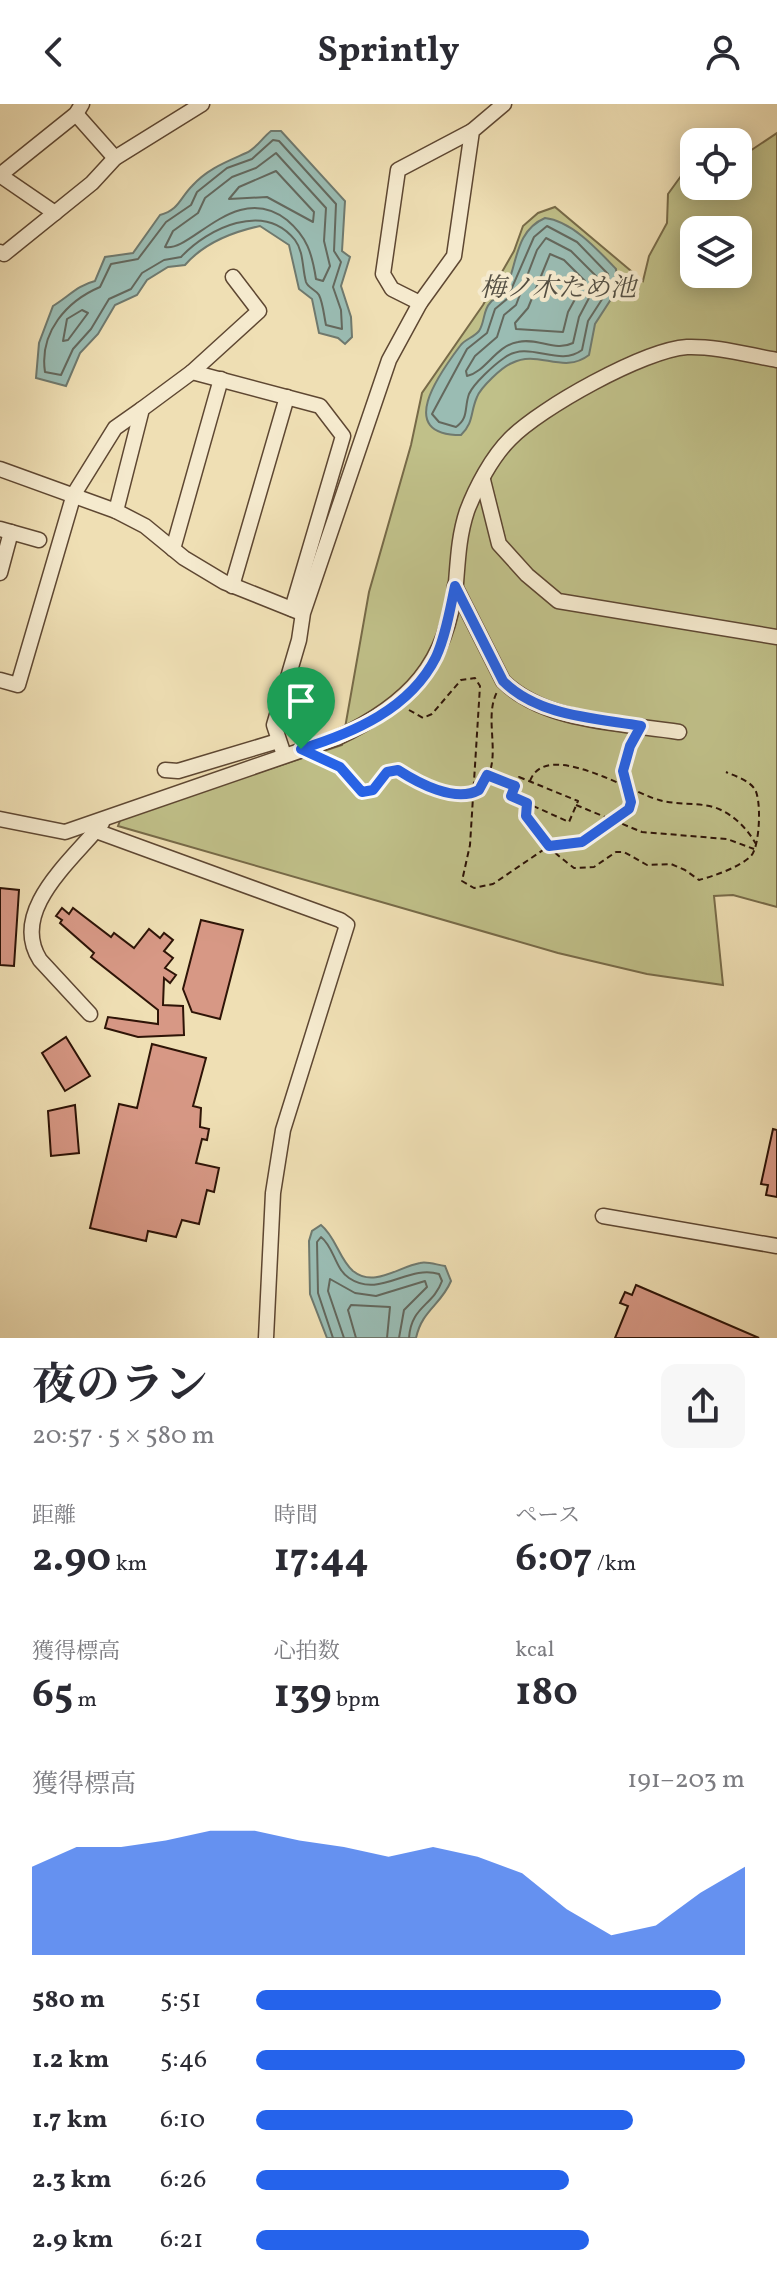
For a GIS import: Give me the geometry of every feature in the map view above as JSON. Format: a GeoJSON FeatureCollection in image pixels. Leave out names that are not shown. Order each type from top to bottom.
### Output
{"type":"FeatureCollection","features":[{"type":"Feature","properties":{"kind":"street"},"geometry":{"type":"LineString","coordinates":[[0,252],[4,254],[55,213],[115,158],[202,104]]}},
{"type":"Feature","properties":{"kind":"street"},"geometry":{"type":"LineString","coordinates":[[420,303],[392,289],[383,274],[398,170],[472,131],[504,104]]}},
{"type":"Feature","properties":{"kind":"street"},"geometry":{"type":"LineString","coordinates":[[55,213],[0,175],[79,109],[115,158]]}},
{"type":"Feature","properties":{"kind":"street"},"geometry":{"type":"LineString","coordinates":[[298,611],[389,360],[420,303],[454,256],[472,131]]}},
{"type":"Feature","properties":{"kind":"street"},"geometry":{"type":"LineString","coordinates":[[0,680],[18,685],[74,494],[115,428],[192,372],[259,311],[233,277]]}},
{"type":"Feature","properties":{"kind":"street"},"geometry":{"type":"LineString","coordinates":[[165,770],[178,771],[281,748],[301,749],[365,725],[399,702],[427,673],[436,657],[455,586],[460,534],[495,459],[524,426],[579,392],[653,355],[698,347],[777,360]]}},
{"type":"Feature","properties":{"kind":"street"},"geometry":{"type":"LineString","coordinates":[[192,372],[320,406],[343,436],[298,611],[299,640],[275,716],[281,748]]}},
{"type":"Feature","properties":{"kind":"street"},"geometry":{"type":"LineString","coordinates":[[173,549],[221,379]]}},
{"type":"Feature","properties":{"kind":"street"},"geometry":{"type":"LineString","coordinates":[[232,586],[287,397]]}},
{"type":"Feature","properties":{"kind":"street"},"geometry":{"type":"LineString","coordinates":[[116,511],[142,409]]}},
{"type":"Feature","properties":{"kind":"street"},"geometry":{"type":"LineString","coordinates":[[0,469],[116,511],[145,526],[173,549],[232,586],[298,611]]}},
{"type":"Feature","properties":{"kind":"street"},"geometry":{"type":"LineString","coordinates":[[483,480],[499,544],[527,575],[558,601],[777,637]]}},
{"type":"Feature","properties":{"kind":"street"},"geometry":{"type":"LineString","coordinates":[[0,573],[5,531],[39,540]]}},
{"type":"Feature","properties":{"kind":"street"},"geometry":{"type":"LineString","coordinates":[[455,586],[503,681],[514,691],[539,705],[570,714],[679,732]]}},
{"type":"Feature","properties":{"kind":"street"},"geometry":{"type":"LineString","coordinates":[[0,819],[65,832],[281,748]]}},
{"type":"Feature","properties":{"kind":"street"},"geometry":{"type":"LineString","coordinates":[[90,1014],[40,960],[34,950],[32,926],[56,872],[109,814]]}},
{"type":"Feature","properties":{"kind":"street"},"geometry":{"type":"LineString","coordinates":[[96,831],[347,925],[283,1130],[273,1193],[266,1338]]}},
{"type":"Feature","properties":{"kind":"street"},"geometry":{"type":"LineString","coordinates":[[603,1216],[777,1246]]}},
{"type":"Feature","properties":{"kind":"path"},"geometry":{"type":"LineString","coordinates":[[399,702],[423,718],[432,714],[461,680],[475,678],[480,695],[474,793],[470,845],[462,873],[462,881],[474,888],[493,884],[549,846],[582,842],[629,809],[631,802],[626,787],[625,759],[641,726]]}},
{"type":"Feature","properties":{"kind":"path"},"geometry":{"type":"LineString","coordinates":[[301,749],[340,767],[362,792],[373,790],[387,772],[398,770],[422,784],[462,794],[474,793],[487,775],[494,749],[490,709],[503,681]]}},
{"type":"Feature","properties":{"kind":"path"},"geometry":{"type":"LineString","coordinates":[[530,781],[537,770],[566,764],[657,800],[718,808],[746,828],[756,847]]}},
{"type":"Feature","properties":{"kind":"path"},"geometry":{"type":"LineString","coordinates":[[527,803],[526,816],[549,846],[574,868],[594,867],[616,852],[624,852],[647,865],[671,864],[699,880],[744,861],[756,847],[759,797],[754,787],[726,772]]}},
{"type":"Feature","properties":{"kind":"path"},"geometry":{"type":"LineString","coordinates":[[487,775],[515,786]]}},
{"type":"Feature","properties":{"kind":"path"},"geometry":{"type":"LineString","coordinates":[[519,777],[578,801],[569,822],[511,796],[515,786],[519,777]]}},
{"type":"Feature","properties":{"kind":"path"},"geometry":{"type":"LineString","coordinates":[[576,805],[642,832],[727,839],[756,847]]}},
{"type":"Feature","properties":{"kind":"green space"},"geometry":{"type":"Polygon","coordinates":[[[777,133],[777,907],[733,895],[714,896],[723,985],[647,974],[558,953],[118,826],[121,818],[342,745],[369,592],[411,445],[422,393],[483,305],[514,251],[523,226],[538,213],[555,207],[643,281],[649,256],[667,223],[668,194],[680,177],[680,200],[752,200],[752,150],[777,133]]]}},
{"type":"Feature","properties":{"kind":"water"},"geometry":{"type":"Polygon","coordinates":[[[271,131],[281,131],[345,201],[342,251],[350,257],[341,286],[351,317],[352,337],[345,344],[338,338],[319,333],[312,299],[299,289],[289,245],[260,226],[219,240],[201,250],[185,265],[168,267],[147,280],[137,295],[115,305],[98,334],[80,353],[66,386],[36,378],[39,343],[53,306],[78,288],[95,281],[105,257],[133,253],[160,215],[175,207],[198,180],[217,166],[250,151],[271,131]]]}},
{"type":"Feature","properties":{"kind":"water","name":"梅ノ木ため池"},"geometry":{"type":"Polygon","coordinates":[[[545,218],[575,230],[616,269],[617,290],[595,324],[589,355],[570,363],[522,359],[508,365],[479,393],[470,421],[461,435],[441,432],[430,425],[426,414],[434,386],[460,346],[479,331],[488,306],[506,288],[520,244],[534,225],[545,218]]]}},
{"type":"Feature","properties":{"kind":"water"},"geometry":{"type":"Polygon","coordinates":[[[321,1225],[348,1266],[361,1276],[378,1277],[423,1263],[445,1266],[451,1281],[427,1314],[416,1338],[327,1338],[310,1294],[309,1241],[312,1231],[321,1225]]]}},
{"type":"Feature","properties":{"kind":"building"},"geometry":{"type":"Polygon","coordinates":[[[0,888],[19,890],[14,966],[0,965],[0,888]]]}},
{"type":"Feature","properties":{"kind":"building"},"geometry":{"type":"Polygon","coordinates":[[[62,908],[69,914],[73,908],[111,937],[114,933],[134,948],[149,929],[160,938],[164,933],[173,940],[164,951],[173,958],[165,968],[176,975],[170,983],[164,978],[163,1005],[183,1006],[184,1035],[138,1037],[105,1028],[108,1017],[158,1024],[158,1010],[91,957],[94,953],[60,923],[62,920],[56,916],[62,908]]]}},
{"type":"Feature","properties":{"kind":"building"},"geometry":{"type":"Polygon","coordinates":[[[201,920],[243,930],[220,1019],[192,1012],[183,989],[201,920]]]}},
{"type":"Feature","properties":{"kind":"building"},"geometry":{"type":"Polygon","coordinates":[[[66,1037],[90,1076],[65,1091],[42,1053],[66,1037]]]}},
{"type":"Feature","properties":{"kind":"building"},"geometry":{"type":"Polygon","coordinates":[[[152,1044],[206,1058],[193,1106],[201,1108],[200,1127],[209,1129],[207,1140],[202,1139],[196,1163],[219,1168],[214,1192],[207,1190],[199,1224],[182,1220],[176,1237],[148,1231],[146,1241],[90,1228],[119,1104],[137,1108],[152,1044]]]}},
{"type":"Feature","properties":{"kind":"building"},"geometry":{"type":"Polygon","coordinates":[[[75,1105],[79,1153],[51,1156],[48,1111],[75,1105]]]}},
{"type":"Feature","properties":{"kind":"building"},"geometry":{"type":"Polygon","coordinates":[[[773,1129],[777,1130],[777,1197],[766,1195],[768,1185],[761,1184],[773,1129]]]}},
{"type":"Feature","properties":{"kind":"building"},"geometry":{"type":"Polygon","coordinates":[[[636,1285],[759,1338],[615,1338],[628,1306],[620,1303],[625,1292],[632,1295],[636,1285]]]}},
{"type":"Feature","properties":{"kind":"route"},"geometry":{"type":"LineString","coordinates":[[455,586],[503,681],[514,691],[539,705],[570,714],[641,726],[630,746],[623,771],[631,802],[629,809],[582,842],[549,846],[526,816],[527,803],[511,796],[515,786],[487,775],[479,790],[462,794],[422,784],[398,770],[387,772],[373,790],[362,792],[340,767],[301,749],[365,725],[412,690],[436,657],[455,586]]}}]}
